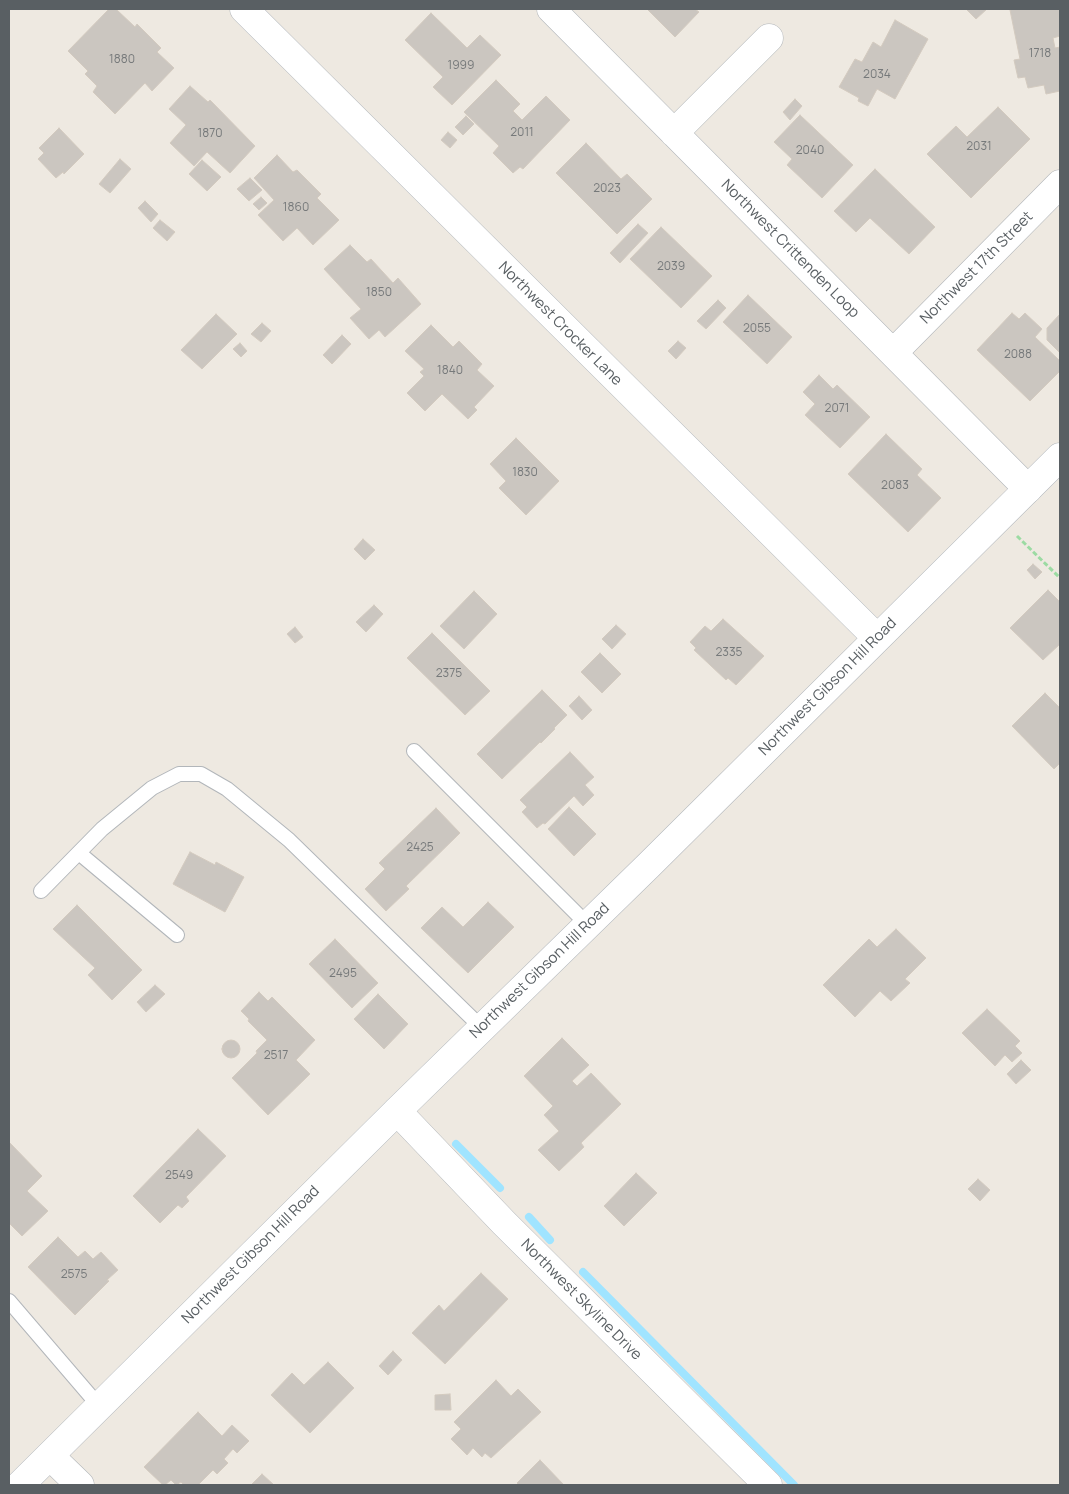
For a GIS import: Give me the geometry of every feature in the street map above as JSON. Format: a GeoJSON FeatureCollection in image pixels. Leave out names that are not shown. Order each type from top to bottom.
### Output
{"type":"FeatureCollection","features":[{"type":"Feature","properties":{"kind":"street","name":"Northwest Crocker Lane"},"geometry":{"type":"LineString","coordinates":[[244,9],[877,638]]}},
{"type":"Feature","properties":{"kind":"street","name":"Northwest Crittenden Loop"},"geometry":{"type":"LineString","coordinates":[[551,9],[894,352],[1028,489]]}},
{"type":"Feature","properties":{"kind":"street"},"geometry":{"type":"LineString","coordinates":[[674,133],[769,38]]}},
{"type":"Feature","properties":{"kind":"street","name":"Northwest 17th Street"},"geometry":{"type":"LineString","coordinates":[[894,352],[1060,184]]}},
{"type":"Feature","properties":{"kind":"street","name":"Northwest Gibson Hill Road"},"geometry":{"type":"LineString","coordinates":[[20,1485],[1060,457]]}},
{"type":"Feature","properties":{"kind":"street","name":"Northwest Skyline Drive"},"geometry":{"type":"LineString","coordinates":[[397,1111],[504,1223],[768,1485]]}},
{"type":"Feature","properties":{"kind":"street"},"geometry":{"type":"LineString","coordinates":[[50,1456],[80,1485]]}},
{"type":"Feature","properties":{"kind":"lane"},"geometry":{"type":"LineString","coordinates":[[414,751],[588,925]]}},
{"type":"Feature","properties":{"kind":"lane"},"geometry":{"type":"LineString","coordinates":[[40,891],[102,829],[152,788],[179,774],[201,774],[227,789],[288,840],[482,1028]]}},
{"type":"Feature","properties":{"kind":"lane"},"geometry":{"type":"LineString","coordinates":[[79,853],[176,935]]}},
{"type":"Feature","properties":{"kind":"lane"},"geometry":{"type":"LineString","coordinates":[[9,1301],[99,1406]]}},
{"type":"Feature","properties":{"kind":"path"},"geometry":{"type":"LineString","coordinates":[[999,518],[1060,578]]}},
{"type":"Feature","properties":{"kind":"building"},"geometry":{"type":"Polygon","coordinates":[[[109,9],[116,9],[135,27],[137,24],[161,48],[157,52],[174,68],[152,91],[145,83],[115,114],[93,92],[97,86],[85,74],[88,71],[68,51],[109,9]]]}},
{"type":"Feature","properties":{"kind":"building"},"geometry":{"type":"Polygon","coordinates":[[[647,9],[695,9],[699,12],[675,37],[647,9]]]}},
{"type":"Feature","properties":{"kind":"building"},"geometry":{"type":"Polygon","coordinates":[[[966,9],[987,9],[976,19],[966,9]]]}},
{"type":"Feature","properties":{"kind":"building"},"geometry":{"type":"Polygon","coordinates":[[[1060,9],[1060,36],[1053,38],[1055,48],[1060,47],[1060,91],[1046,94],[1044,85],[1028,88],[1025,77],[1018,78],[1014,60],[1020,59],[1010,10],[1060,9]]]}},
{"type":"Feature","properties":{"kind":"building"},"geometry":{"type":"Polygon","coordinates":[[[431,13],[467,48],[480,35],[501,55],[452,105],[433,87],[443,77],[405,40],[431,13]]]}},
{"type":"Feature","properties":{"kind":"building"},"geometry":{"type":"Polygon","coordinates":[[[895,20],[928,39],[895,99],[877,89],[868,106],[858,101],[859,98],[839,87],[855,59],[862,62],[873,42],[881,47],[895,20]]]}},
{"type":"Feature","properties":{"kind":"building"},"geometry":{"type":"Polygon","coordinates":[[[496,80],[520,104],[513,111],[522,120],[546,96],[570,120],[523,169],[520,167],[513,173],[493,153],[499,146],[464,112],[496,80]]]}},
{"type":"Feature","properties":{"kind":"building"},"geometry":{"type":"Polygon","coordinates":[[[190,86],[208,102],[210,100],[255,146],[230,173],[207,152],[194,166],[170,143],[186,125],[169,109],[190,86]]]}},
{"type":"Feature","properties":{"kind":"building"},"geometry":{"type":"Polygon","coordinates":[[[795,99],[802,106],[790,120],[783,112],[795,99]]]}},
{"type":"Feature","properties":{"kind":"building"},"geometry":{"type":"Polygon","coordinates":[[[998,107],[1030,139],[971,198],[927,154],[956,126],[967,137],[998,107]]]}},
{"type":"Feature","properties":{"kind":"building"},"geometry":{"type":"Polygon","coordinates":[[[800,115],[853,165],[822,198],[787,165],[792,159],[774,142],[800,115]]]}},
{"type":"Feature","properties":{"kind":"building"},"geometry":{"type":"Polygon","coordinates":[[[466,116],[474,124],[463,135],[455,127],[466,116]]]}},
{"type":"Feature","properties":{"kind":"building"},"geometry":{"type":"Polygon","coordinates":[[[59,128],[84,154],[64,174],[63,172],[56,178],[38,159],[44,153],[39,148],[59,128]]]}},
{"type":"Feature","properties":{"kind":"building"},"geometry":{"type":"Polygon","coordinates":[[[448,132],[457,140],[450,148],[441,140],[448,132]]]}},
{"type":"Feature","properties":{"kind":"building"},"geometry":{"type":"Polygon","coordinates":[[[586,143],[621,179],[627,174],[652,199],[617,234],[556,173],[586,143]]]}},
{"type":"Feature","properties":{"kind":"building"},"geometry":{"type":"Polygon","coordinates":[[[277,155],[293,172],[297,170],[321,194],[317,198],[339,220],[313,245],[297,228],[283,241],[258,215],[274,200],[254,178],[277,155]]]}},
{"type":"Feature","properties":{"kind":"building"},"geometry":{"type":"Polygon","coordinates":[[[120,159],[131,169],[110,193],[99,184],[120,159]]]}},
{"type":"Feature","properties":{"kind":"building"},"geometry":{"type":"Polygon","coordinates":[[[202,160],[221,177],[207,191],[189,174],[202,160]]]}},
{"type":"Feature","properties":{"kind":"building"},"geometry":{"type":"Polygon","coordinates":[[[875,169],[935,227],[909,254],[870,218],[856,232],[834,211],[875,169]]]}},
{"type":"Feature","properties":{"kind":"building"},"geometry":{"type":"Polygon","coordinates":[[[250,178],[262,190],[249,201],[237,189],[250,178]]]}},
{"type":"Feature","properties":{"kind":"building"},"geometry":{"type":"Polygon","coordinates":[[[261,197],[267,203],[259,210],[253,204],[261,197]]]}},
{"type":"Feature","properties":{"kind":"building"},"geometry":{"type":"Polygon","coordinates":[[[145,201],[158,214],[151,222],[138,208],[145,201]]]}},
{"type":"Feature","properties":{"kind":"building"},"geometry":{"type":"Polygon","coordinates":[[[160,220],[175,232],[167,241],[153,228],[160,220]]]}},
{"type":"Feature","properties":{"kind":"building"},"geometry":{"type":"Polygon","coordinates":[[[638,224],[648,233],[620,263],[610,253],[638,224]]]}},
{"type":"Feature","properties":{"kind":"building"},"geometry":{"type":"Polygon","coordinates":[[[661,227],[712,276],[681,308],[630,259],[661,227]]]}},
{"type":"Feature","properties":{"kind":"building"},"geometry":{"type":"Polygon","coordinates":[[[350,245],[367,262],[371,259],[393,283],[398,278],[421,304],[385,337],[379,330],[369,339],[350,318],[361,309],[324,269],[350,245]]]}},
{"type":"Feature","properties":{"kind":"building"},"geometry":{"type":"Polygon","coordinates":[[[748,295],[792,337],[767,364],[723,322],[748,295]]]}},
{"type":"Feature","properties":{"kind":"building"},"geometry":{"type":"Polygon","coordinates":[[[718,300],[726,308],[706,329],[697,321],[718,300]]]}},
{"type":"Feature","properties":{"kind":"building"},"geometry":{"type":"Polygon","coordinates":[[[1012,313],[1019,319],[1025,313],[1042,329],[1035,337],[1060,361],[1060,371],[1030,401],[977,350],[1012,313]]]}},
{"type":"Feature","properties":{"kind":"building"},"geometry":{"type":"Polygon","coordinates":[[[216,314],[237,334],[202,369],[181,350],[216,314]]]}},
{"type":"Feature","properties":{"kind":"building"},"geometry":{"type":"Polygon","coordinates":[[[1060,314],[1060,353],[1047,340],[1047,328],[1060,314]]]}},
{"type":"Feature","properties":{"kind":"building"},"geometry":{"type":"Polygon","coordinates":[[[262,323],[271,331],[261,342],[251,334],[262,323]]]}},
{"type":"Feature","properties":{"kind":"building"},"geometry":{"type":"Polygon","coordinates":[[[431,325],[453,347],[459,341],[482,364],[477,370],[494,386],[474,407],[477,410],[468,419],[442,394],[425,411],[407,393],[424,376],[420,372],[424,369],[405,351],[431,325]]]}},
{"type":"Feature","properties":{"kind":"building"},"geometry":{"type":"Polygon","coordinates":[[[342,335],[351,344],[332,364],[323,355],[342,335]]]}},
{"type":"Feature","properties":{"kind":"building"},"geometry":{"type":"Polygon","coordinates":[[[678,341],[686,348],[676,359],[668,351],[678,341]]]}},
{"type":"Feature","properties":{"kind":"building"},"geometry":{"type":"Polygon","coordinates":[[[240,343],[247,351],[241,357],[233,349],[240,343]]]}},
{"type":"Feature","properties":{"kind":"building"},"geometry":{"type":"Polygon","coordinates":[[[819,375],[833,389],[837,385],[870,417],[840,448],[805,415],[815,404],[803,392],[819,375]]]}},
{"type":"Feature","properties":{"kind":"building"},"geometry":{"type":"Polygon","coordinates":[[[886,434],[922,469],[917,475],[941,498],[908,532],[848,474],[886,434]]]}},
{"type":"Feature","properties":{"kind":"building"},"geometry":{"type":"Polygon","coordinates":[[[516,438],[559,481],[526,515],[499,488],[506,481],[490,464],[516,438]]]}},
{"type":"Feature","properties":{"kind":"building"},"geometry":{"type":"Polygon","coordinates":[[[363,539],[375,550],[365,560],[354,549],[363,539]]]}},
{"type":"Feature","properties":{"kind":"building"},"geometry":{"type":"Polygon","coordinates":[[[1033,564],[1042,572],[1035,579],[1027,570],[1033,564]]]}},
{"type":"Feature","properties":{"kind":"building"},"geometry":{"type":"Polygon","coordinates":[[[1048,590],[1060,602],[1060,644],[1043,660],[1010,628],[1048,590]]]}},
{"type":"Feature","properties":{"kind":"building"},"geometry":{"type":"Polygon","coordinates":[[[474,591],[497,614],[464,649],[440,626],[474,591]]]}},
{"type":"Feature","properties":{"kind":"building"},"geometry":{"type":"Polygon","coordinates":[[[374,605],[383,614],[366,632],[356,622],[374,605]]]}},
{"type":"Feature","properties":{"kind":"building"},"geometry":{"type":"Polygon","coordinates":[[[723,619],[764,656],[736,685],[728,678],[726,680],[694,650],[696,648],[690,642],[705,626],[711,631],[723,619]]]}},
{"type":"Feature","properties":{"kind":"building"},"geometry":{"type":"Polygon","coordinates":[[[616,625],[626,634],[612,649],[602,639],[616,625]]]}},
{"type":"Feature","properties":{"kind":"building"},"geometry":{"type":"Polygon","coordinates":[[[295,627],[303,637],[295,643],[287,634],[295,627]]]}},
{"type":"Feature","properties":{"kind":"building"},"geometry":{"type":"Polygon","coordinates":[[[432,633],[490,691],[465,715],[407,658],[432,633]]]}},
{"type":"Feature","properties":{"kind":"building"},"geometry":{"type":"Polygon","coordinates":[[[600,653],[621,674],[602,693],[581,672],[600,653]]]}},
{"type":"Feature","properties":{"kind":"building"},"geometry":{"type":"Polygon","coordinates":[[[542,690],[567,715],[541,743],[502,779],[477,754],[542,690]]]}},
{"type":"Feature","properties":{"kind":"building"},"geometry":{"type":"Polygon","coordinates":[[[1045,693],[1060,708],[1060,763],[1054,769],[1012,726],[1045,693]]]}},
{"type":"Feature","properties":{"kind":"building"},"geometry":{"type":"Polygon","coordinates":[[[579,696],[592,710],[582,720],[569,706],[579,696]]]}},
{"type":"Feature","properties":{"kind":"building"},"geometry":{"type":"Polygon","coordinates":[[[570,752],[594,777],[585,785],[594,795],[583,806],[574,796],[545,824],[543,823],[537,828],[522,812],[527,807],[520,800],[570,752]]]}},
{"type":"Feature","properties":{"kind":"building"},"geometry":{"type":"Polygon","coordinates":[[[569,807],[596,834],[574,856],[548,829],[569,807]]]}},
{"type":"Feature","properties":{"kind":"building"},"geometry":{"type":"Polygon","coordinates":[[[436,808],[460,833],[406,886],[409,889],[386,911],[365,889],[385,869],[379,863],[436,808]]]}},
{"type":"Feature","properties":{"kind":"building"},"geometry":{"type":"Polygon","coordinates":[[[190,852],[215,865],[216,862],[244,877],[225,912],[173,884],[190,852]]]}},
{"type":"Feature","properties":{"kind":"building"},"geometry":{"type":"Polygon","coordinates":[[[488,902],[514,927],[468,973],[421,928],[442,907],[463,927],[488,902]]]}},
{"type":"Feature","properties":{"kind":"building"},"geometry":{"type":"Polygon","coordinates":[[[77,905],[142,970],[112,1000],[88,975],[95,968],[53,929],[77,905]]]}},
{"type":"Feature","properties":{"kind":"building"},"geometry":{"type":"Polygon","coordinates":[[[896,929],[926,958],[905,979],[910,983],[891,1001],[880,991],[855,1017],[823,985],[869,939],[877,947],[896,929]]]}},
{"type":"Feature","properties":{"kind":"building"},"geometry":{"type":"Polygon","coordinates":[[[335,939],[378,983],[352,1008],[309,964],[335,939]]]}},
{"type":"Feature","properties":{"kind":"building"},"geometry":{"type":"Polygon","coordinates":[[[155,985],[165,994],[146,1012],[137,1002],[155,985]]]}},
{"type":"Feature","properties":{"kind":"building"},"geometry":{"type":"Polygon","coordinates":[[[259,992],[268,1001],[272,997],[315,1040],[296,1060],[310,1074],[268,1115],[232,1078],[267,1040],[241,1011],[259,992]]]}},
{"type":"Feature","properties":{"kind":"building"},"geometry":{"type":"Polygon","coordinates":[[[378,994],[408,1024],[384,1049],[354,1019],[378,994]]]}},
{"type":"Feature","properties":{"kind":"building"},"geometry":{"type":"Polygon","coordinates":[[[987,1009],[1020,1041],[1015,1046],[1022,1053],[1012,1062],[1005,1055],[995,1066],[962,1033],[987,1009]]]}},
{"type":"Feature","properties":{"kind":"building"},"geometry":{"type":"Polygon","coordinates":[[[562,1038],[589,1065],[572,1081],[577,1086],[591,1073],[621,1104],[581,1143],[584,1147],[559,1171],[538,1150],[559,1131],[544,1115],[553,1106],[524,1076],[562,1038]]]}},
{"type":"Feature","properties":{"kind":"building"},"geometry":{"type":"Polygon","coordinates":[[[231,1040],[237,1043],[240,1049],[237,1055],[231,1058],[225,1055],[222,1049],[225,1043],[231,1040]]]}},
{"type":"Feature","properties":{"kind":"building"},"geometry":{"type":"Polygon","coordinates":[[[1021,1060],[1031,1070],[1016,1084],[1007,1074],[1021,1060]]]}},
{"type":"Feature","properties":{"kind":"building"},"geometry":{"type":"Polygon","coordinates":[[[198,1129],[226,1156],[186,1197],[189,1201],[182,1208],[178,1205],[160,1223],[133,1196],[198,1129]]]}},
{"type":"Feature","properties":{"kind":"building"},"geometry":{"type":"Polygon","coordinates":[[[9,1142],[42,1176],[27,1191],[48,1211],[22,1236],[9,1223],[9,1142]]]}},
{"type":"Feature","properties":{"kind":"building"},"geometry":{"type":"Polygon","coordinates":[[[636,1173],[657,1193],[624,1226],[604,1206],[636,1173]]]}},
{"type":"Feature","properties":{"kind":"building"},"geometry":{"type":"Polygon","coordinates":[[[978,1179],[990,1190],[980,1201],[968,1189],[978,1179]]]}},
{"type":"Feature","properties":{"kind":"building"},"geometry":{"type":"Polygon","coordinates":[[[58,1237],[78,1257],[85,1251],[93,1259],[101,1252],[118,1270],[75,1315],[28,1267],[58,1237]]]}},
{"type":"Feature","properties":{"kind":"building"},"geometry":{"type":"Polygon","coordinates":[[[481,1273],[508,1299],[445,1364],[412,1333],[439,1305],[444,1311],[481,1273]]]}},
{"type":"Feature","properties":{"kind":"building"},"geometry":{"type":"Polygon","coordinates":[[[393,1351],[402,1360],[388,1375],[379,1366],[393,1351]]]}},
{"type":"Feature","properties":{"kind":"building"},"geometry":{"type":"Polygon","coordinates":[[[328,1362],[354,1388],[310,1433],[271,1395],[292,1373],[304,1385],[328,1362]]]}},
{"type":"Feature","properties":{"kind":"building"},"geometry":{"type":"Polygon","coordinates":[[[496,1380],[511,1396],[518,1389],[541,1412],[491,1458],[485,1453],[482,1457],[473,1448],[467,1455],[451,1439],[461,1429],[454,1422],[496,1380]]]}},
{"type":"Feature","properties":{"kind":"building"},"geometry":{"type":"Polygon","coordinates":[[[450,1394],[451,1410],[435,1410],[435,1395],[450,1394]]]}},
{"type":"Feature","properties":{"kind":"building"},"geometry":{"type":"Polygon","coordinates":[[[198,1412],[222,1436],[232,1425],[249,1441],[237,1453],[233,1449],[224,1459],[228,1463],[217,1474],[213,1470],[198,1485],[184,1485],[181,1482],[176,1485],[171,1480],[163,1485],[144,1467],[198,1412]]]}},
{"type":"Feature","properties":{"kind":"building"},"geometry":{"type":"Polygon","coordinates":[[[540,1460],[564,1485],[519,1485],[517,1483],[540,1460]]]}},
{"type":"Feature","properties":{"kind":"building"},"geometry":{"type":"Polygon","coordinates":[[[262,1474],[274,1485],[251,1485],[262,1474]]]}},
{"type":"Feature","properties":{"kind":"waterway"},"geometry":{"type":"LineString","coordinates":[[456,1144],[500,1188]]}},
{"type":"Feature","properties":{"kind":"waterway"},"geometry":{"type":"LineString","coordinates":[[529,1217],[550,1240]]}},
{"type":"Feature","properties":{"kind":"waterway"},"geometry":{"type":"LineString","coordinates":[[583,1272],[794,1485]]}}]}
